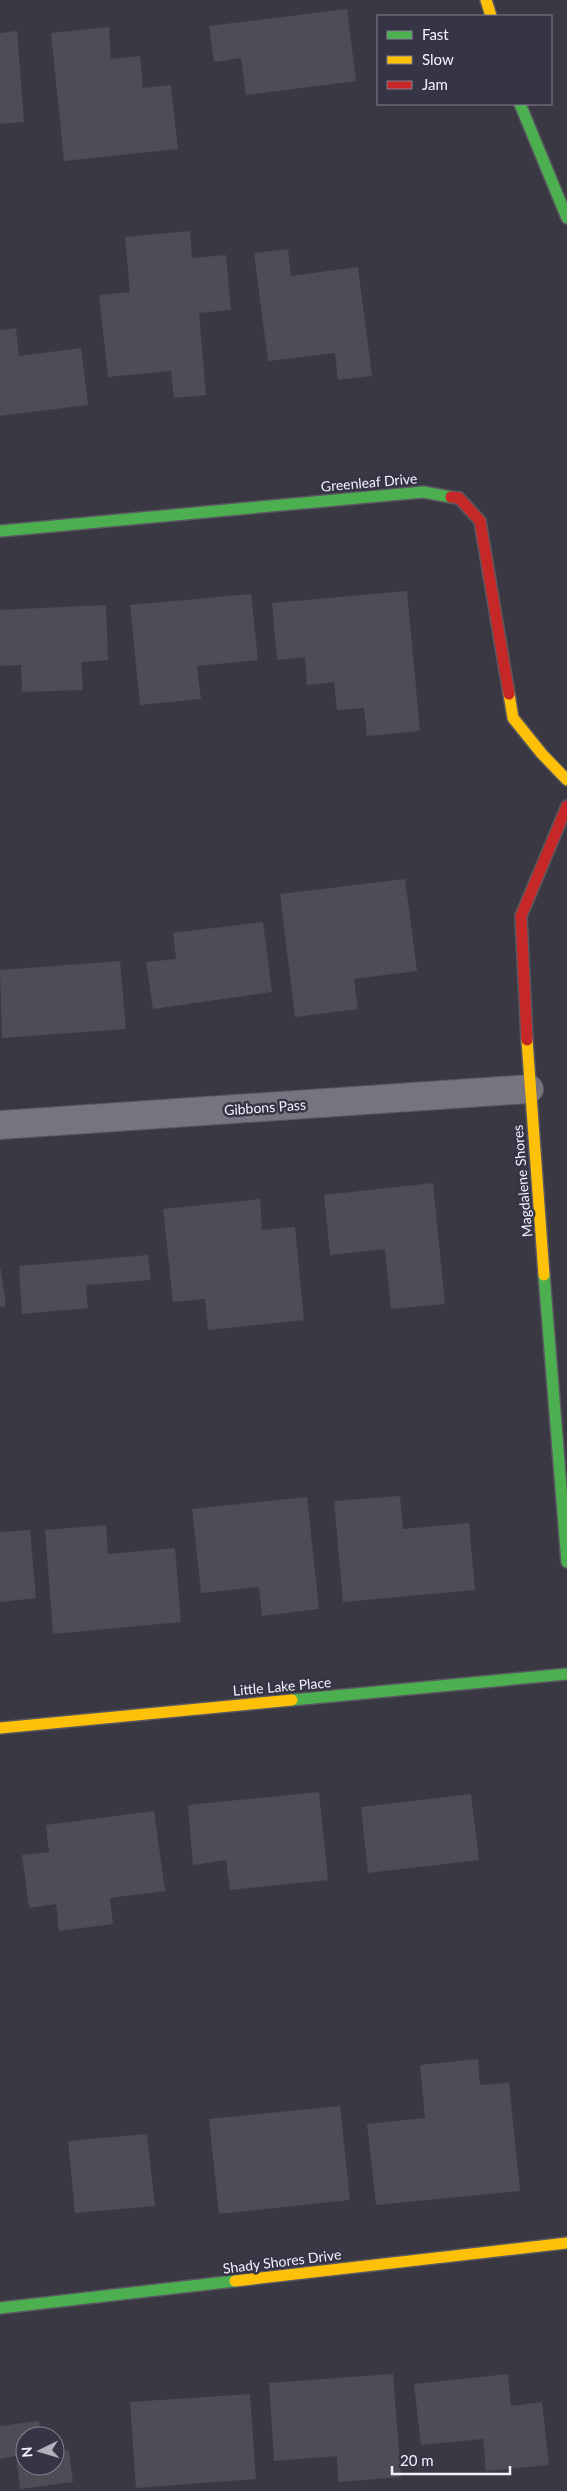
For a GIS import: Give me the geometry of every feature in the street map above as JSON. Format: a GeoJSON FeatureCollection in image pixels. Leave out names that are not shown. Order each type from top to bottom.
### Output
{"type":"FeatureCollection","features":[{"type":"Feature","properties":{"kind":"street"},"geometry":{"type":"LineString","coordinates":[[486,0],[491,15]]}},
{"type":"Feature","properties":{"kind":"street"},"geometry":{"type":"LineString","coordinates":[[520,105],[567,218]]}},
{"type":"Feature","properties":{"kind":"street","name":"Greenleaf Drive"},"geometry":{"type":"LineString","coordinates":[[0,532],[423,492],[459,498],[480,522],[513,718],[542,754],[567,780]]}},
{"type":"Feature","properties":{"kind":"street","name":"Magdalene Shores"},"geometry":{"type":"LineString","coordinates":[[567,806],[521,916],[529,1089],[567,1562]]}},
{"type":"Feature","properties":{"kind":"street","name":"Gibbons Pass"},"geometry":{"type":"LineString","coordinates":[[0,1125],[529,1089]]}},
{"type":"Feature","properties":{"kind":"street","name":"Little Lake Place"},"geometry":{"type":"LineString","coordinates":[[0,1728],[567,1674]]}},
{"type":"Feature","properties":{"kind":"street","name":"Shady Shores Drive"},"geometry":{"type":"LineString","coordinates":[[0,2308],[567,2243]]}},
{"type":"Feature","properties":{"kind":"building"},"geometry":{"type":"Polygon","coordinates":[[[347,9],[356,81],[246,95],[241,58],[214,62],[209,26],[347,9]]]}},
{"type":"Feature","properties":{"kind":"building"},"geometry":{"type":"Polygon","coordinates":[[[109,27],[111,59],[140,56],[143,88],[171,85],[178,149],[64,161],[51,33],[109,27]]]}},
{"type":"Feature","properties":{"kind":"building"},"geometry":{"type":"Polygon","coordinates":[[[17,31],[24,122],[0,124],[0,33],[17,31]]]}},
{"type":"Feature","properties":{"kind":"building"},"geometry":{"type":"Polygon","coordinates":[[[190,231],[192,258],[226,255],[231,310],[199,313],[206,395],[174,398],[171,371],[108,377],[99,295],[130,292],[125,237],[190,231]]]}},
{"type":"Feature","properties":{"kind":"building"},"geometry":{"type":"Polygon","coordinates":[[[288,249],[291,276],[358,267],[372,376],[338,380],[335,353],[268,361],[254,253],[288,249]]]}},
{"type":"Feature","properties":{"kind":"building"},"geometry":{"type":"Polygon","coordinates":[[[16,328],[19,356],[81,348],[88,405],[0,416],[0,330],[16,328]]]}},
{"type":"Feature","properties":{"kind":"building"},"geometry":{"type":"Polygon","coordinates":[[[407,591],[420,731],[367,736],[364,708],[337,710],[334,682],[307,685],[305,657],[277,660],[272,603],[407,591]]]}},
{"type":"Feature","properties":{"kind":"building"},"geometry":{"type":"Polygon","coordinates":[[[251,594],[258,660],[197,666],[201,699],[140,705],[130,605],[251,594]]]}},
{"type":"Feature","properties":{"kind":"building"},"geometry":{"type":"Polygon","coordinates":[[[106,605],[108,660],[81,662],[83,690],[22,692],[21,665],[0,666],[0,610],[106,605]]]}},
{"type":"Feature","properties":{"kind":"building"},"geometry":{"type":"Polygon","coordinates":[[[405,879],[417,971],[354,979],[358,1009],[295,1017],[280,894],[405,879]]]}},
{"type":"Feature","properties":{"kind":"building"},"geometry":{"type":"Polygon","coordinates":[[[263,922],[272,992],[153,1009],[146,962],[176,959],[173,933],[263,922]]]}},
{"type":"Feature","properties":{"kind":"building"},"geometry":{"type":"Polygon","coordinates":[[[120,961],[126,1029],[2,1038],[0,970],[120,961]]]}},
{"type":"Feature","properties":{"kind":"building"},"geometry":{"type":"Polygon","coordinates":[[[433,1183],[445,1304],[391,1309],[385,1249],[330,1255],[324,1195],[433,1183]]]}},
{"type":"Feature","properties":{"kind":"building"},"geometry":{"type":"Polygon","coordinates":[[[260,1199],[262,1230],[295,1227],[304,1320],[208,1330],[205,1299],[173,1302],[163,1209],[260,1199]]]}},
{"type":"Feature","properties":{"kind":"building"},"geometry":{"type":"Polygon","coordinates":[[[148,1255],[151,1280],[86,1285],[88,1308],[22,1314],[19,1266],[148,1255]]]}},
{"type":"Feature","properties":{"kind":"building"},"geometry":{"type":"Polygon","coordinates":[[[0,1265],[6,1306],[0,1307],[0,1265]]]}},
{"type":"Feature","properties":{"kind":"building"},"geometry":{"type":"Polygon","coordinates":[[[400,1496],[403,1529],[469,1523],[475,1590],[343,1602],[334,1501],[400,1496]]]}},
{"type":"Feature","properties":{"kind":"building"},"geometry":{"type":"Polygon","coordinates":[[[307,1497],[319,1609],[262,1616],[259,1587],[201,1593],[192,1509],[307,1497]]]}},
{"type":"Feature","properties":{"kind":"building"},"geometry":{"type":"Polygon","coordinates":[[[106,1525],[108,1554],[175,1548],[181,1622],[53,1634],[45,1530],[106,1525]]]}},
{"type":"Feature","properties":{"kind":"building"},"geometry":{"type":"Polygon","coordinates":[[[30,1530],[36,1598],[0,1602],[0,1532],[30,1530]]]}},
{"type":"Feature","properties":{"kind":"building"},"geometry":{"type":"Polygon","coordinates":[[[319,1792],[328,1880],[230,1890],[226,1860],[193,1865],[188,1805],[319,1792]]]}},
{"type":"Feature","properties":{"kind":"building"},"geometry":{"type":"Polygon","coordinates":[[[471,1794],[479,1860],[368,1873],[361,1807],[471,1794]]]}},
{"type":"Feature","properties":{"kind":"building"},"geometry":{"type":"Polygon","coordinates":[[[154,1811],[165,1891],[110,1898],[113,1924],[59,1931],[56,1904],[29,1908],[22,1855],[49,1852],[46,1825],[154,1811]]]}},
{"type":"Feature","properties":{"kind":"building"},"geometry":{"type":"Polygon","coordinates":[[[478,2059],[480,2085],[509,2083],[520,2191],[376,2205],[367,2124],[425,2118],[420,2065],[478,2059]]]}},
{"type":"Feature","properties":{"kind":"building"},"geometry":{"type":"Polygon","coordinates":[[[340,2106],[350,2200],[219,2214],[209,2119],[340,2106]]]}},
{"type":"Feature","properties":{"kind":"building"},"geometry":{"type":"Polygon","coordinates":[[[147,2134],[155,2206],[75,2213],[68,2141],[147,2134]]]}},
{"type":"Feature","properties":{"kind":"building"},"geometry":{"type":"Polygon","coordinates":[[[393,2374],[401,2477],[338,2482],[337,2456],[274,2461],[269,2383],[393,2374]]]}},
{"type":"Feature","properties":{"kind":"building"},"geometry":{"type":"Polygon","coordinates":[[[508,2374],[511,2406],[542,2402],[549,2465],[486,2471],[483,2439],[421,2445],[414,2384],[508,2374]]]}},
{"type":"Feature","properties":{"kind":"building"},"geometry":{"type":"Polygon","coordinates":[[[250,2394],[256,2479],[136,2488],[130,2402],[250,2394]]]}},
{"type":"Feature","properties":{"kind":"building"},"geometry":{"type":"Polygon","coordinates":[[[39,2421],[39,2426],[15,2426],[15,2456],[0,2459],[0,2426],[39,2421]]]}},
{"type":"Feature","properties":{"kind":"building"},"geometry":{"type":"Polygon","coordinates":[[[69,2450],[73,2482],[20,2489],[18,2476],[65,2476],[65,2451],[69,2450]]]}},
{"type":"Feature","properties":{"kind":"traffic: fast"},"geometry":{"type":"LineString","coordinates":[[520,105],[567,218]]}},
{"type":"Feature","properties":{"kind":"traffic: fast"},"geometry":{"type":"LineString","coordinates":[[0,531],[423,492],[451,497]]}},
{"type":"Feature","properties":{"kind":"traffic: fast"},"geometry":{"type":"LineString","coordinates":[[544,1275],[567,1562]]}},
{"type":"Feature","properties":{"kind":"traffic: fast"},"geometry":{"type":"LineString","coordinates":[[292,1700],[567,1674]]}},
{"type":"Feature","properties":{"kind":"traffic: fast"},"geometry":{"type":"LineString","coordinates":[[0,2308],[235,2281]]}},
{"type":"Feature","properties":{"kind":"traffic: slow"},"geometry":{"type":"LineString","coordinates":[[486,0],[491,15]]}},
{"type":"Feature","properties":{"kind":"traffic: slow"},"geometry":{"type":"LineString","coordinates":[[509,694],[513,718],[542,754],[567,780]]}},
{"type":"Feature","properties":{"kind":"traffic: slow"},"geometry":{"type":"LineString","coordinates":[[527,1040],[544,1275]]}},
{"type":"Feature","properties":{"kind":"traffic: slow"},"geometry":{"type":"LineString","coordinates":[[0,1728],[292,1700]]}},
{"type":"Feature","properties":{"kind":"traffic: slow"},"geometry":{"type":"LineString","coordinates":[[235,2281],[567,2243]]}},
{"type":"Feature","properties":{"kind":"traffic: jam"},"geometry":{"type":"LineString","coordinates":[[451,497],[459,498],[480,521],[509,694]]}},
{"type":"Feature","properties":{"kind":"traffic: jam"},"geometry":{"type":"LineString","coordinates":[[527,1040],[521,916],[567,806]]}}]}
